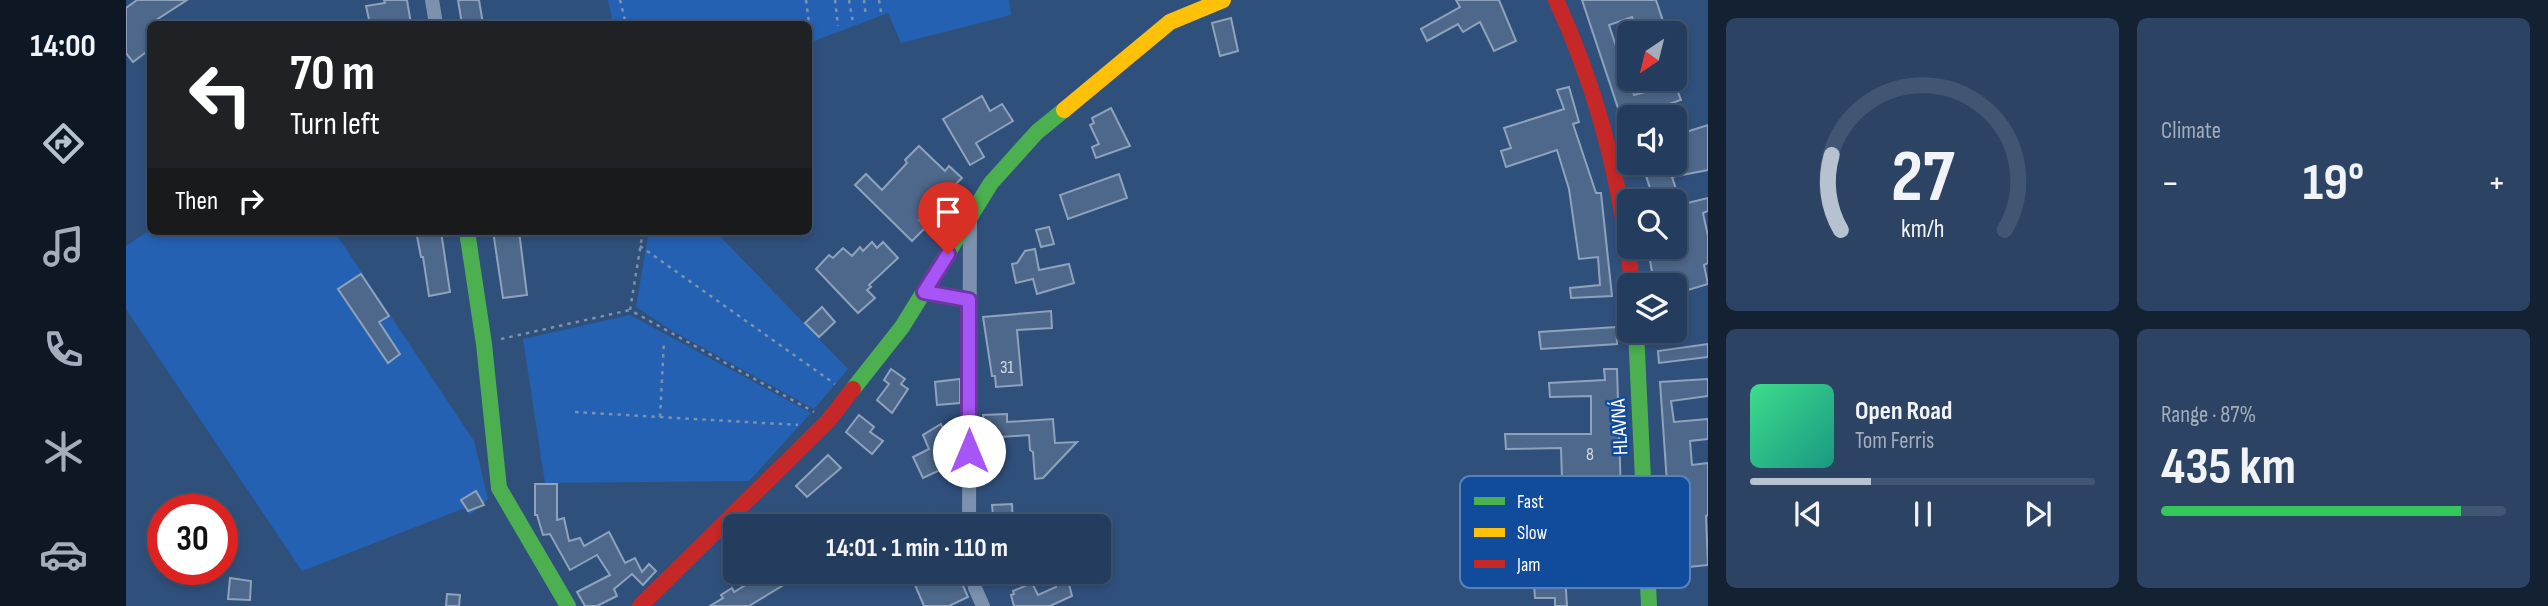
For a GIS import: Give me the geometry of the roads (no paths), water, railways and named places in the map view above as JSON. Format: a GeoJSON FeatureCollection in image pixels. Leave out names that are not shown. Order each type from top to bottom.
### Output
{"type":"FeatureCollection","features":[{"type":"Feature","properties":{"kind":"street"},"geometry":{"type":"LineString","coordinates":[[432,0],[436,21]]}},
{"type":"Feature","properties":{"kind":"street"},"geometry":{"type":"LineString","coordinates":[[640,606],[828,421],[850,395],[902,327],[991,183],[1037,132],[1170,22],[1223,0]]}},
{"type":"Feature","properties":{"kind":"street"},"geometry":{"type":"LineString","coordinates":[[1556,0],[1583,64],[1619,181],[1630,273]]}},
{"type":"Feature","properties":{"kind":"street"},"geometry":{"type":"LineString","coordinates":[[969,514],[970,217]]}},
{"type":"Feature","properties":{"kind":"street"},"geometry":{"type":"LineString","coordinates":[[468,235],[484,344],[499,488],[568,606]]}},
{"type":"Feature","properties":{"kind":"street"},"geometry":{"type":"LineString","coordinates":[[924,292],[969,300]]}},
{"type":"Feature","properties":{"kind":"street","name":"HLAVNÁ"},"geometry":{"type":"LineString","coordinates":[[1637,343],[1643,476]]}},
{"type":"Feature","properties":{"kind":"street"},"geometry":{"type":"LineString","coordinates":[[974,584],[983,606]]}},
{"type":"Feature","properties":{"kind":"street","name":"HLAVNÁ"},"geometry":{"type":"LineString","coordinates":[[1648,588],[1649,606]]}}]}
